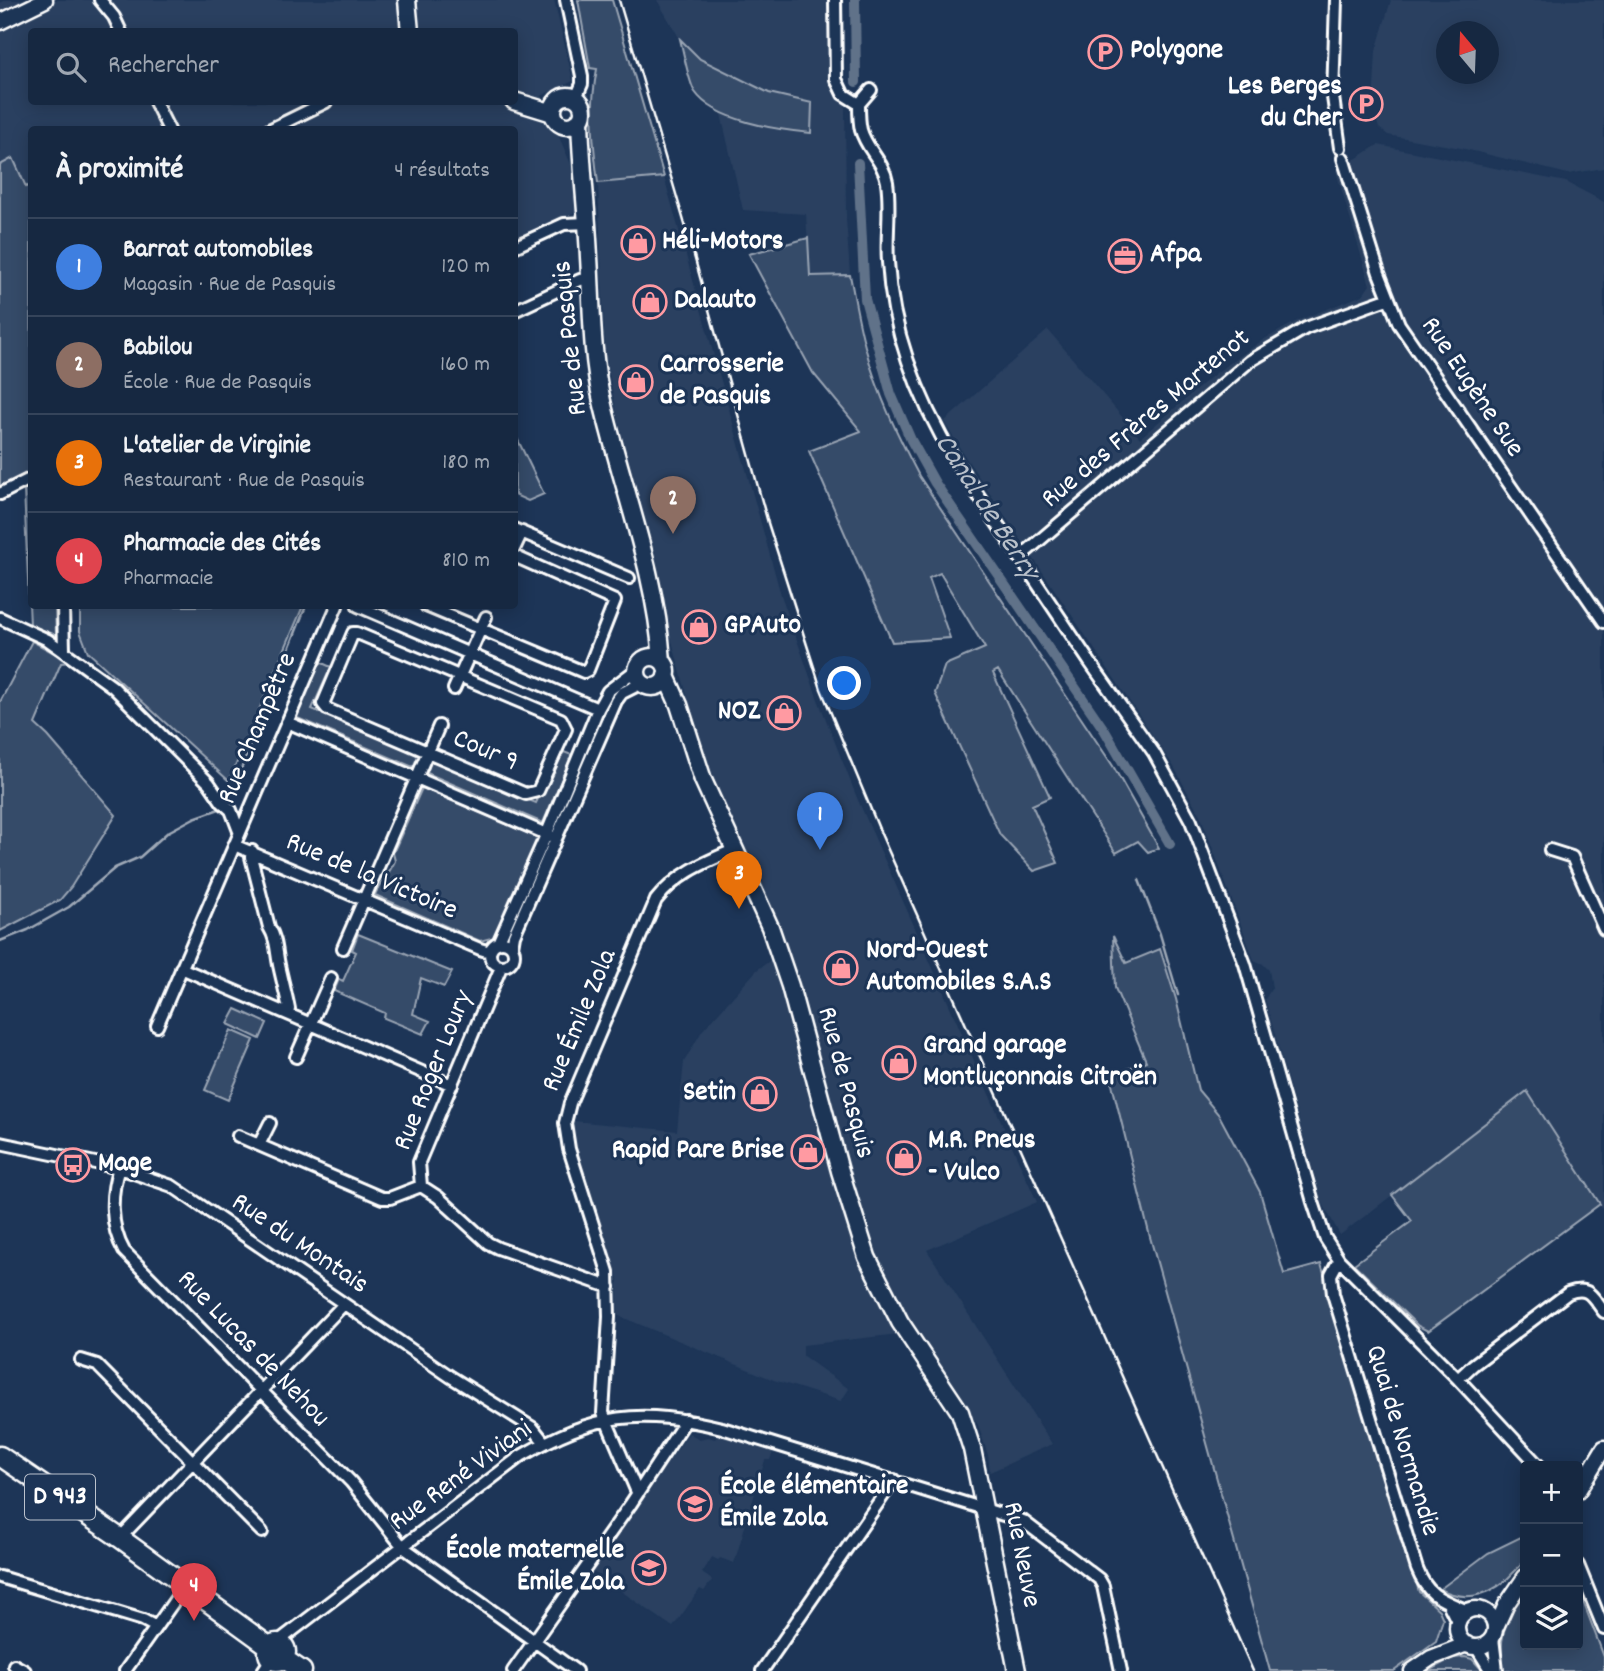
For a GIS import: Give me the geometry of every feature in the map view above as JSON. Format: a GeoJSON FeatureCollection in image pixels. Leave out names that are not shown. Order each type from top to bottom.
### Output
{"type":"FeatureCollection","features":[{"type":"Feature","properties":{"kind":"main road"},"geometry":{"type":"LineString","coordinates":[[407,0],[410,28]]}},
{"type":"Feature","properties":{"kind":"main road"},"geometry":{"type":"LineString","coordinates":[[566,96],[576,98],[582,105],[572,122],[557,121],[554,108],[566,96]]}},
{"type":"Feature","properties":{"kind":"main road"},"geometry":{"type":"LineString","coordinates":[[518,102],[554,108]]}},
{"type":"Feature","properties":{"kind":"main road","name":"Rue de Pasquis"},"geometry":{"type":"LineString","coordinates":[[572,122],[587,223],[593,340],[601,398],[660,628],[652,672],[683,719],[703,780],[771,927],[867,1257],[900,1322],[960,1412],[972,1449]]}},
{"type":"Feature","properties":{"kind":"main road","name":"Rue Neuve"},"geometry":{"type":"LineString","coordinates":[[972,1449],[1017,1671]]}},
{"type":"Feature","properties":{"kind":"main road","name":"D 943"},"geometry":{"type":"LineString","coordinates":[[0,1456],[120,1538],[272,1656],[302,1671]]}},
{"type":"Feature","properties":{"kind":"street"},"geometry":{"type":"LineString","coordinates":[[0,22],[45,0]]}},
{"type":"Feature","properties":{"kind":"street"},"geometry":{"type":"LineString","coordinates":[[100,0],[119,28]]}},
{"type":"Feature","properties":{"kind":"street"},"geometry":{"type":"LineString","coordinates":[[111,0],[114,17]]}},
{"type":"Feature","properties":{"kind":"street"},"geometry":{"type":"LineString","coordinates":[[566,0],[582,76],[581,90],[576,98]]}},
{"type":"Feature","properties":{"kind":"street"},"geometry":{"type":"LineString","coordinates":[[835,0],[836,79],[843,94],[859,104]]}},
{"type":"Feature","properties":{"kind":"street","name":"Rue Eugène Sue"},"geometry":{"type":"LineString","coordinates":[[1336,0],[1333,97],[1342,153],[1387,299],[1421,358],[1604,622]]}},
{"type":"Feature","properties":{"kind":"street"},"geometry":{"type":"LineString","coordinates":[[871,90],[859,104],[861,130],[880,162],[887,182],[889,282],[893,307],[915,384],[950,453],[1154,754],[1180,797],[1201,844],[1245,964],[1325,1238],[1339,1260],[1458,1379],[1534,1461]]}},
{"type":"Feature","properties":{"kind":"street"},"geometry":{"type":"LineString","coordinates":[[156,105],[167,126]]}},
{"type":"Feature","properties":{"kind":"street"},"geometry":{"type":"LineString","coordinates":[[277,126],[320,105]]}},
{"type":"Feature","properties":{"kind":"street"},"geometry":{"type":"LineString","coordinates":[[518,245],[564,224],[587,223]]}},
{"type":"Feature","properties":{"kind":"street"},"geometry":{"type":"LineString","coordinates":[[518,309],[580,280],[590,279]]}},
{"type":"Feature","properties":{"kind":"street","name":"Rue des Frères Martenot"},"geometry":{"type":"LineString","coordinates":[[1020,557],[1250,360],[1306,328],[1387,299]]}},
{"type":"Feature","properties":{"kind":"street"},"geometry":{"type":"LineString","coordinates":[[0,494],[28,480]]}},
{"type":"Feature","properties":{"kind":"street"},"geometry":{"type":"LineString","coordinates":[[518,530],[629,578]]}},
{"type":"Feature","properties":{"kind":"street"},"geometry":{"type":"LineString","coordinates":[[433,609],[583,672],[588,670],[615,601],[518,558]]}},
{"type":"Feature","properties":{"kind":"street"},"geometry":{"type":"LineString","coordinates":[[64,609],[64,651]]}},
{"type":"Feature","properties":{"kind":"street","name":"Rue Champêtre"},"geometry":{"type":"LineString","coordinates":[[157,1026],[336,609]]}},
{"type":"Feature","properties":{"kind":"street"},"geometry":{"type":"LineString","coordinates":[[365,609],[598,709]]}},
{"type":"Feature","properties":{"kind":"street"},"geometry":{"type":"LineString","coordinates":[[454,689],[486,617]]}},
{"type":"Feature","properties":{"kind":"street"},"geometry":{"type":"LineString","coordinates":[[0,618],[48,640],[113,687],[187,760],[226,805],[239,831]]}},
{"type":"Feature","properties":{"kind":"street","name":"Cour 9"},"geometry":{"type":"LineString","coordinates":[[357,633],[460,676],[561,719],[566,729],[538,791],[526,794],[324,707],[351,636],[357,633]]}},
{"type":"Feature","properties":{"kind":"street","name":"Rue Roger Loury"},"geometry":{"type":"LineString","coordinates":[[500,967],[509,965],[514,959],[514,935],[598,709],[608,691],[652,672]]}},
{"type":"Feature","properties":{"kind":"street","name":"Rue Roger Loury"},"geometry":{"type":"LineString","coordinates":[[500,967],[491,960],[494,947],[616,701],[622,693],[652,672]]}},
{"type":"Feature","properties":{"kind":"street"},"geometry":{"type":"LineString","coordinates":[[287,722],[551,836]]}},
{"type":"Feature","properties":{"kind":"street"},"geometry":{"type":"LineString","coordinates":[[344,948],[439,726]]}},
{"type":"Feature","properties":{"kind":"street","name":"Rue de la Victoire"},"geometry":{"type":"LineString","coordinates":[[234,845],[480,949],[494,947]]}},
{"type":"Feature","properties":{"kind":"street","name":"Rue Émile Zola"},"geometry":{"type":"LineString","coordinates":[[606,1420],[603,1413],[609,1287],[606,1259],[569,1149],[565,1123],[570,1103],[656,900],[668,885],[687,871],[736,849]]}},
{"type":"Feature","properties":{"kind":"street"},"geometry":{"type":"LineString","coordinates":[[1550,850],[1572,857],[1604,929]]}},
{"type":"Feature","properties":{"kind":"street"},"geometry":{"type":"LineString","coordinates":[[252,851],[251,858],[278,950],[288,1014]]}},
{"type":"Feature","properties":{"kind":"street"},"geometry":{"type":"LineString","coordinates":[[494,947],[506,943],[512,947]]}},
{"type":"Feature","properties":{"kind":"street","name":"Rue Roger Loury"},"geometry":{"type":"LineString","coordinates":[[500,967],[419,1162],[421,1186],[498,1248],[609,1287]]}},
{"type":"Feature","properties":{"kind":"street"},"geometry":{"type":"LineString","coordinates":[[181,968],[452,1085]]}},
{"type":"Feature","properties":{"kind":"street"},"geometry":{"type":"LineString","coordinates":[[296,1057],[331,978]]}},
{"type":"Feature","properties":{"kind":"street"},"geometry":{"type":"LineString","coordinates":[[259,1145],[270,1123]]}},
{"type":"Feature","properties":{"kind":"street"},"geometry":{"type":"LineString","coordinates":[[238,1136],[382,1198],[387,1199],[421,1186]]}},
{"type":"Feature","properties":{"kind":"street","name":"Rue du Montais"},"geometry":{"type":"LineString","coordinates":[[0,1143],[120,1168],[159,1180],[174,1188],[451,1377],[533,1428],[544,1442]]}},
{"type":"Feature","properties":{"kind":"street","name":"Rue Lucas de Nehou"},"geometry":{"type":"LineString","coordinates":[[120,1168],[113,1194],[114,1221],[117,1239],[124,1251],[351,1482],[403,1547],[576,1671]]}},
{"type":"Feature","properties":{"kind":"street","name":"Quai de Normandie"},"geometry":{"type":"LineString","coordinates":[[1339,1260],[1331,1275],[1333,1294],[1416,1567],[1426,1589],[1448,1603],[1468,1611]]}},
{"type":"Feature","properties":{"kind":"street"},"geometry":{"type":"LineString","coordinates":[[1458,1379],[1569,1293],[1587,1290],[1604,1312]]}},
{"type":"Feature","properties":{"kind":"street"},"geometry":{"type":"LineString","coordinates":[[120,1538],[344,1304]]}},
{"type":"Feature","properties":{"kind":"street"},"geometry":{"type":"LineString","coordinates":[[81,1360],[97,1365],[262,1532]]}},
{"type":"Feature","properties":{"kind":"street","name":"Rue René Viviani"},"geometry":{"type":"LineString","coordinates":[[272,1656],[403,1547],[521,1455],[544,1442],[606,1420],[644,1415],[686,1419],[722,1428],[1023,1521],[1099,1579],[1103,1586],[1121,1671]]}},
{"type":"Feature","properties":{"kind":"street"},"geometry":{"type":"LineString","coordinates":[[513,1671],[686,1419]]}},
{"type":"Feature","properties":{"kind":"street"},"geometry":{"type":"LineString","coordinates":[[606,1420],[637,1492]]}},
{"type":"Feature","properties":{"kind":"street"},"geometry":{"type":"LineString","coordinates":[[1583,1483],[1604,1447]]}},
{"type":"Feature","properties":{"kind":"street"},"geometry":{"type":"LineString","coordinates":[[762,1671],[894,1480]]}},
{"type":"Feature","properties":{"kind":"street"},"geometry":{"type":"LineString","coordinates":[[0,1577],[143,1620],[156,1627]]}},
{"type":"Feature","properties":{"kind":"street"},"geometry":{"type":"LineString","coordinates":[[1583,1577],[1604,1629]]}},
{"type":"Feature","properties":{"kind":"street"},"geometry":{"type":"LineString","coordinates":[[1431,1658],[1471,1645],[1483,1646],[1494,1632],[1520,1584]]}},
{"type":"Feature","properties":{"kind":"street"},"geometry":{"type":"LineString","coordinates":[[125,1671],[184,1587]]}},
{"type":"Feature","properties":{"kind":"street"},"geometry":{"type":"LineString","coordinates":[[1485,1611],[1515,1590]]}},
{"type":"Feature","properties":{"kind":"street"},"geometry":{"type":"LineString","coordinates":[[1448,1603],[1458,1627],[1491,1671]]}},
{"type":"Feature","properties":{"kind":"street"},"geometry":{"type":"LineString","coordinates":[[1412,1671],[1431,1658],[1468,1611],[1476,1608],[1493,1617],[1497,1671]]}},
{"type":"Feature","properties":{"kind":"street"},"geometry":{"type":"LineString","coordinates":[[15,1665],[25,1671]]}},
{"type":"Feature","properties":{"kind":"shaded area"},"geometry":{"type":"Polygon","coordinates":[[[7,0],[554,0],[573,81],[541,96],[573,169],[579,210],[518,240],[518,126],[28,126],[28,186],[26,187],[13,159],[0,165],[0,3],[7,0]]]}},
{"type":"Feature","properties":{"kind":"shaded area"},"geometry":{"type":"Polygon","coordinates":[[[578,0],[612,0],[664,177],[598,183],[592,113],[597,69],[590,68],[578,0]]]}},
{"type":"Feature","properties":{"kind":"shaded area"},"geometry":{"type":"Polygon","coordinates":[[[657,0],[844,0],[846,219],[850,275],[810,276],[806,214],[743,210],[721,114],[773,129],[810,133],[812,103],[769,93],[700,59],[680,39],[657,0]]]}},
{"type":"Feature","properties":{"kind":"shaded area"},"geometry":{"type":"Polygon","coordinates":[[[1391,0],[1604,0],[1604,168],[1568,174],[1461,148],[1388,135],[1379,128],[1373,108],[1376,51],[1391,0]]]}},
{"type":"Feature","properties":{"kind":"shaded area"},"geometry":{"type":"Polygon","coordinates":[[[680,39],[700,59],[769,93],[812,103],[811,133],[748,122],[704,102],[695,92],[688,75],[680,39]]]}},
{"type":"Feature","properties":{"kind":"shaded area"},"geometry":{"type":"Polygon","coordinates":[[[1378,145],[1566,182],[1604,202],[1604,1211],[1527,1092],[1340,1235],[1321,1200],[1265,999],[1272,988],[1269,970],[1254,960],[1201,817],[1174,767],[944,422],[1048,330],[1140,438],[1216,373],[1263,340],[1299,320],[1363,295],[1370,285],[1336,171],[1378,145]]]}},
{"type":"Feature","properties":{"kind":"shaded area"},"geometry":{"type":"Polygon","coordinates":[[[13,158],[26,187],[28,186],[28,473],[0,487],[0,165],[13,158]]]}},
{"type":"Feature","properties":{"kind":"shaded area"},"geometry":{"type":"Polygon","coordinates":[[[664,177],[781,595],[817,697],[857,798],[1037,1202],[927,1250],[1052,1444],[990,1472],[988,1455],[978,1425],[916,1332],[803,1345],[803,1356],[849,1389],[841,1401],[774,1380],[617,1315],[618,1278],[575,1144],[573,1121],[677,1131],[684,1062],[702,1031],[757,970],[785,950],[707,766],[666,620],[605,354],[598,183],[664,177]]]}},
{"type":"Feature","properties":{"kind":"shaded area"},"geometry":{"type":"Polygon","coordinates":[[[808,238],[810,276],[850,275],[861,332],[876,383],[919,476],[1113,766],[1159,848],[1148,852],[1138,841],[1116,853],[998,670],[993,673],[1050,797],[1032,805],[1058,863],[1034,871],[1000,835],[935,693],[945,665],[985,648],[940,573],[929,578],[950,638],[892,642],[809,451],[861,431],[813,373],[749,254],[808,238]]]}},
{"type":"Feature","properties":{"kind":"shaded area"},"geometry":{"type":"Polygon","coordinates":[[[518,440],[544,494],[528,501],[518,496],[518,440]]]}},
{"type":"Feature","properties":{"kind":"shaded area"},"geometry":{"type":"Polygon","coordinates":[[[28,487],[28,580],[24,489],[28,487]]]}},
{"type":"Feature","properties":{"kind":"shaded area"},"geometry":{"type":"Polygon","coordinates":[[[29,609],[55,609],[56,635],[30,625],[29,609]]]}},
{"type":"Feature","properties":{"kind":"shaded area"},"geometry":{"type":"Polygon","coordinates":[[[80,609],[302,609],[229,781],[88,652],[80,631],[80,609]]]}},
{"type":"Feature","properties":{"kind":"shaded area"},"geometry":{"type":"Polygon","coordinates":[[[32,641],[71,662],[61,663],[35,724],[116,815],[60,900],[0,931],[0,702],[32,641]]]}},
{"type":"Feature","properties":{"kind":"shaded area"},"geometry":{"type":"Polygon","coordinates":[[[320,662],[331,667],[312,709],[419,754],[413,767],[295,717],[320,662]]]}},
{"type":"Feature","properties":{"kind":"shaded area"},"geometry":{"type":"Polygon","coordinates":[[[561,751],[572,755],[543,823],[427,773],[431,760],[536,803],[561,751]]]}},
{"type":"Feature","properties":{"kind":"shaded area"},"geometry":{"type":"Polygon","coordinates":[[[422,788],[539,838],[495,937],[480,941],[375,895],[395,861],[393,853],[422,788]]]}},
{"type":"Feature","properties":{"kind":"shaded area"},"geometry":{"type":"Polygon","coordinates":[[[358,934],[452,972],[444,987],[421,978],[413,1014],[430,1021],[423,1034],[384,1018],[385,1013],[334,991],[339,979],[343,981],[356,952],[352,950],[358,934]]]}},
{"type":"Feature","properties":{"kind":"shaded area"},"geometry":{"type":"Polygon","coordinates":[[[1113,936],[1126,963],[1160,949],[1176,999],[1198,1090],[1219,1115],[1260,1192],[1284,1274],[1321,1264],[1419,1592],[1439,1610],[1443,1619],[1436,1641],[1394,1671],[1270,1671],[1150,1237],[1110,1076],[1146,1061],[1115,988],[1113,936]]]}},
{"type":"Feature","properties":{"kind":"shaded area"},"geometry":{"type":"Polygon","coordinates":[[[236,1009],[267,1023],[260,1039],[228,1024],[236,1009]]]}},
{"type":"Feature","properties":{"kind":"shaded area"},"geometry":{"type":"Polygon","coordinates":[[[231,1030],[254,1040],[228,1100],[205,1090],[231,1030]]]}},
{"type":"Feature","properties":{"kind":"shaded area"},"geometry":{"type":"Polygon","coordinates":[[[1527,1091],[1600,1204],[1428,1331],[1418,1326],[1354,1264],[1412,1221],[1392,1195],[1527,1091]]]}},
{"type":"Feature","properties":{"kind":"shaded area","name":"École élémentaire Émile Zola"},"geometry":{"type":"Polygon","coordinates":[[[689,1433],[699,1439],[715,1439],[719,1435],[773,1452],[770,1460],[765,1460],[734,1563],[712,1557],[702,1573],[712,1580],[704,1591],[700,1589],[673,1627],[592,1571],[615,1542],[614,1539],[689,1433]]]}},
{"type":"Feature","properties":{"kind":"shaded area"},"geometry":{"type":"Polygon","coordinates":[[[1520,1537],[1520,1566],[1499,1586],[1471,1596],[1461,1596],[1440,1589],[1488,1553],[1520,1537]]]}},
{"type":"Feature","properties":{"kind":"shaded area"},"geometry":{"type":"Polygon","coordinates":[[[1520,1596],[1520,1650],[1583,1650],[1583,1601],[1604,1657],[1604,1671],[1503,1671],[1502,1638],[1512,1608],[1520,1596]]]}},
{"type":"Feature","properties":{"kind":"shaded area"},"geometry":{"type":"Polygon","coordinates":[[[1452,1658],[1472,1659],[1483,1671],[1428,1671],[1452,1658]]]}},
{"type":"Feature","properties":{"kind":"waterway","name":"Canal de Berry"},"geometry":{"type":"LineString","coordinates":[[855,0],[856,82]]}},
{"type":"Feature","properties":{"kind":"waterway","name":"Canal de Berry"},"geometry":{"type":"LineString","coordinates":[[858,163],[865,299],[891,394],[911,440],[935,483],[1105,731],[1170,844]]}},
{"type":"Feature","properties":{"kind":"waterway"},"geometry":{"type":"LineString","coordinates":[[225,802],[232,792],[305,609]]}},
{"type":"Feature","properties":{"kind":"waterway"},"geometry":{"type":"LineString","coordinates":[[0,941],[28,930],[69,907],[115,868],[140,857],[168,832],[194,818],[222,808]]}},
{"type":"Feature","properties":{"kind":"waterway"},"geometry":{"type":"LineString","coordinates":[[1139,880],[1160,934],[1178,995]]}},
{"type":"Feature","properties":{"kind":"railway"},"geometry":{"type":"LineString","coordinates":[[619,0],[693,252],[768,523],[821,689],[882,836],[1253,1671]]}},
{"type":"Feature","properties":{"kind":"place","name":"Polygone"},"geometry":{"type":"Point","coordinates":[1105,52]}},
{"type":"Feature","properties":{"kind":"place","name":"Les Berges du Cher"},"geometry":{"type":"Point","coordinates":[1366,104]}},
{"type":"Feature","properties":{"kind":"place","name":"Héli-Motors"},"geometry":{"type":"Point","coordinates":[638,243]}},
{"type":"Feature","properties":{"kind":"place","name":"Afpa"},"geometry":{"type":"Point","coordinates":[1125,256]}},
{"type":"Feature","properties":{"kind":"place","name":"Dalauto"},"geometry":{"type":"Point","coordinates":[650,302]}},
{"type":"Feature","properties":{"kind":"place","name":"Carrosserie de Pasquis"},"geometry":{"type":"Point","coordinates":[636,382]}},
{"type":"Feature","properties":{"kind":"place","name":"Babilou"},"geometry":{"type":"Point","coordinates":[673,534]}},
{"type":"Feature","properties":{"kind":"place","name":"GPAuto"},"geometry":{"type":"Point","coordinates":[699,627]}},
{"type":"Feature","properties":{"kind":"place","name":"NOZ"},"geometry":{"type":"Point","coordinates":[784,713]}},
{"type":"Feature","properties":{"kind":"place","name":"Barrat automobiles"},"geometry":{"type":"Point","coordinates":[820,850]}},
{"type":"Feature","properties":{"kind":"place","name":"L'atelier de Virginie"},"geometry":{"type":"Point","coordinates":[739,909]}},
{"type":"Feature","properties":{"kind":"place","name":"Nord-Ouest Automobiles S.A.S"},"geometry":{"type":"Point","coordinates":[841,968]}},
{"type":"Feature","properties":{"kind":"place","name":"Grand garage Montluçonnais Citroën"},"geometry":{"type":"Point","coordinates":[899,1063]}},
{"type":"Feature","properties":{"kind":"place","name":"Setin"},"geometry":{"type":"Point","coordinates":[760,1094]}},
{"type":"Feature","properties":{"kind":"place","name":"Rapid Pare Brise"},"geometry":{"type":"Point","coordinates":[808,1152]}},
{"type":"Feature","properties":{"kind":"place","name":"M.R. Pneus - Vulco"},"geometry":{"type":"Point","coordinates":[904,1158]}},
{"type":"Feature","properties":{"kind":"place","name":"Mage"},"geometry":{"type":"Point","coordinates":[73,1165]}},
{"type":"Feature","properties":{"kind":"place","name":"École élémentaire Émile Zola"},"geometry":{"type":"Point","coordinates":[695,1504]}},
{"type":"Feature","properties":{"kind":"place","name":"École maternelle Émile Zola"},"geometry":{"type":"Point","coordinates":[649,1568]}},
{"type":"Feature","properties":{"kind":"place","name":"Pharmacie des Cités"},"geometry":{"type":"Point","coordinates":[194,1621]}}]}
